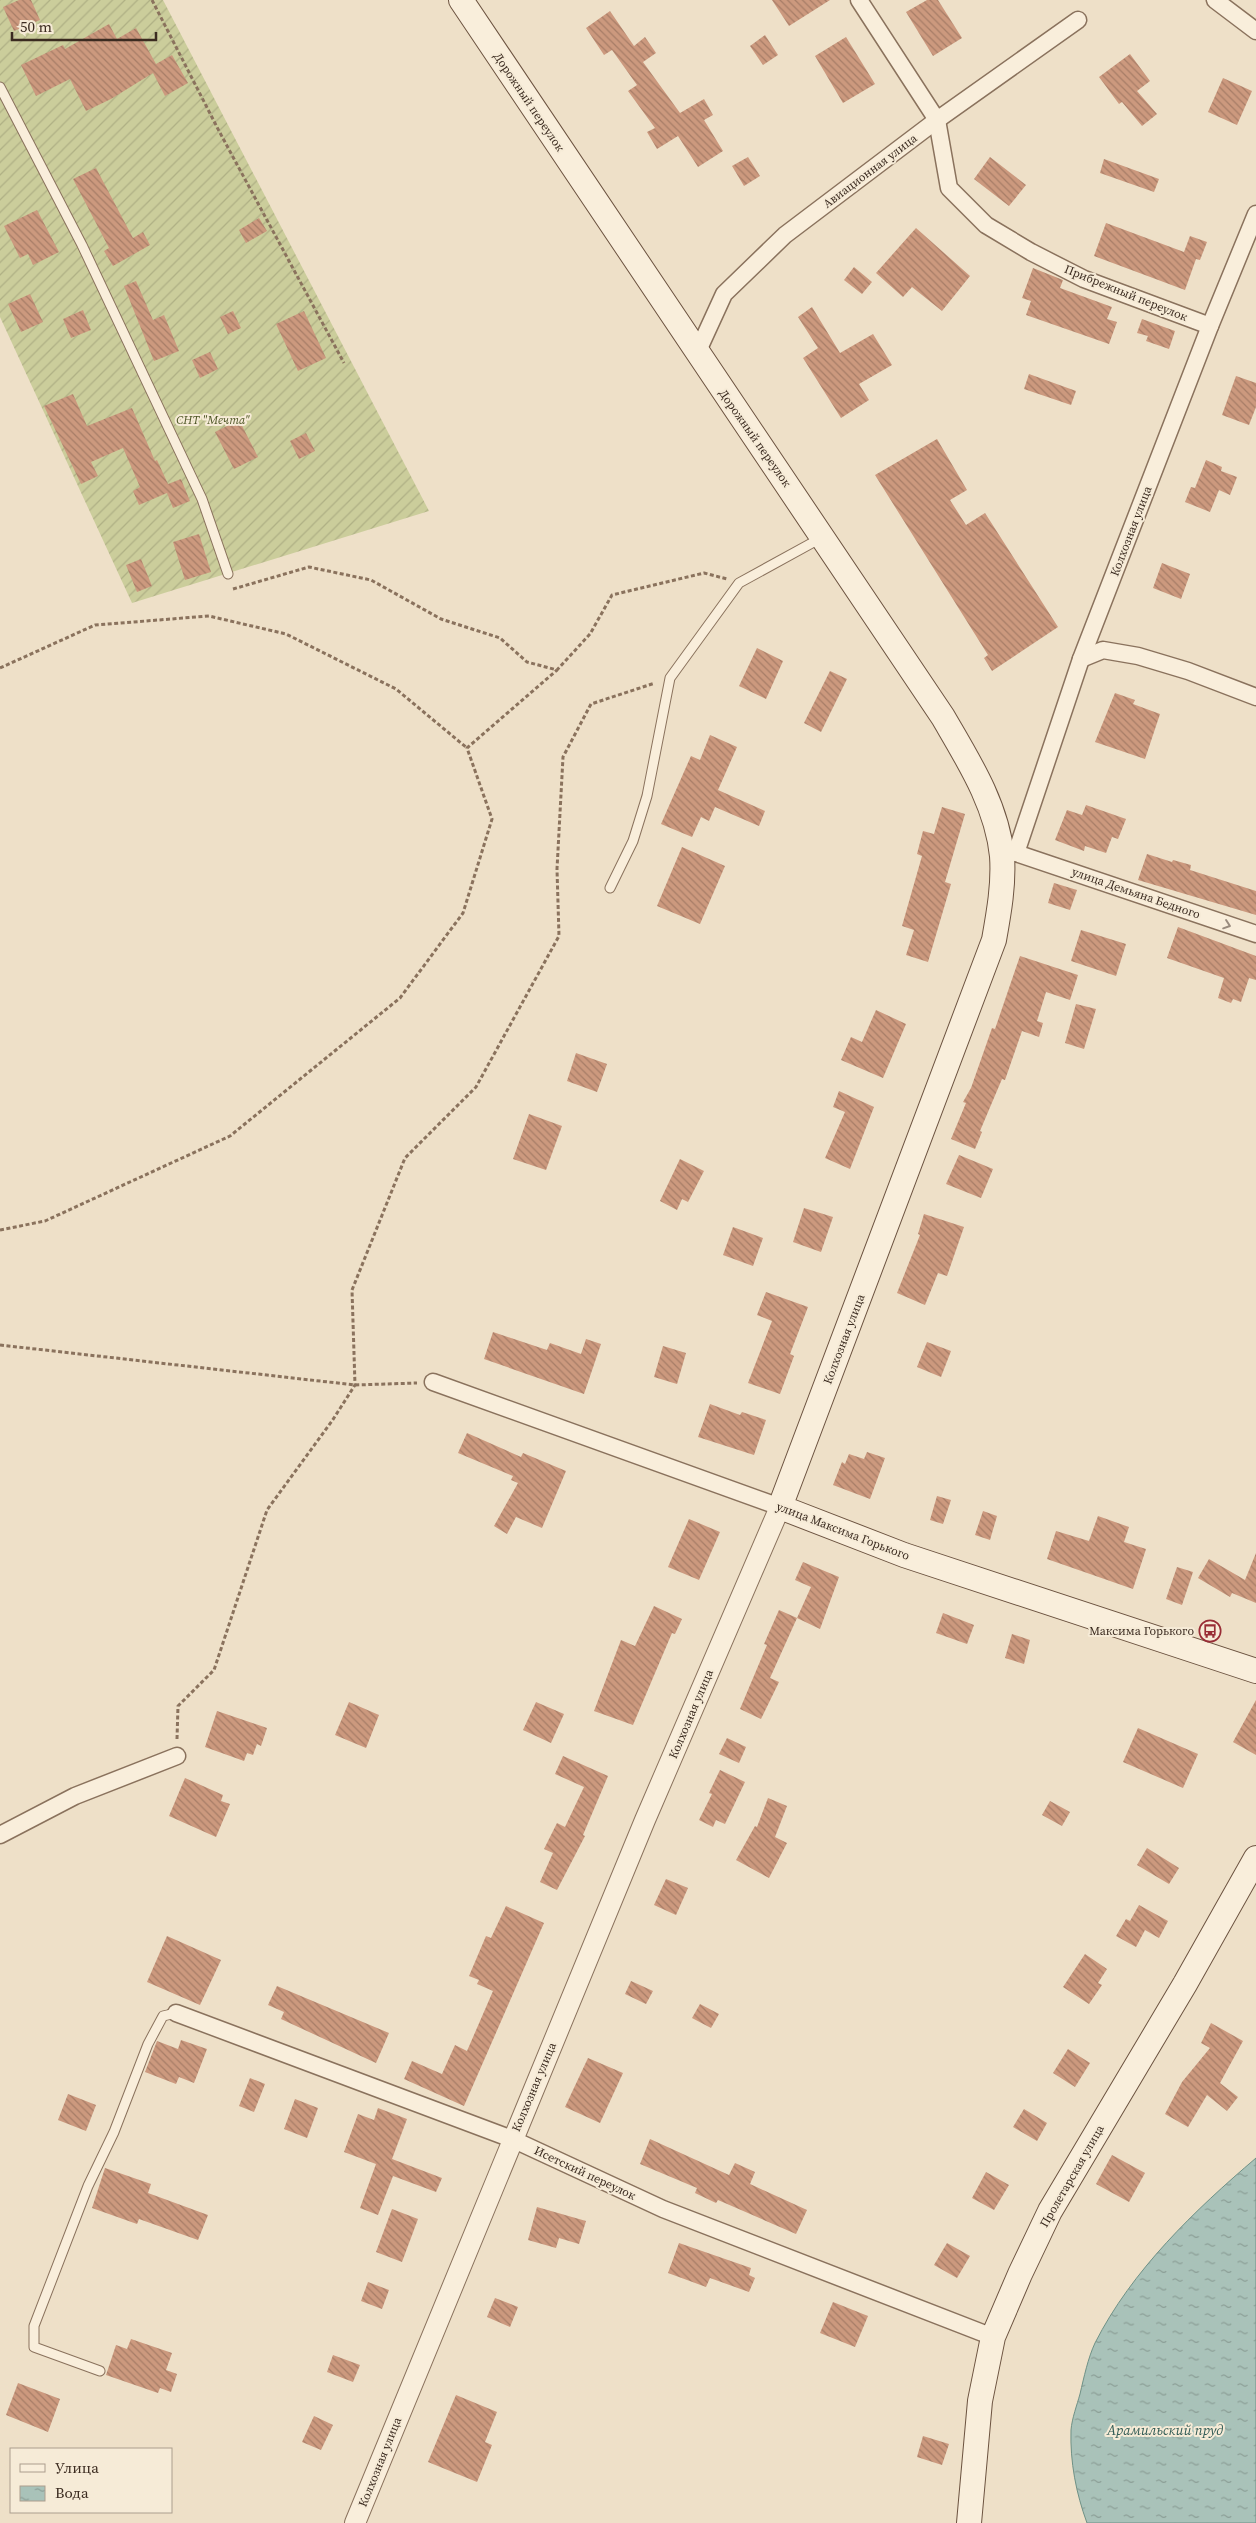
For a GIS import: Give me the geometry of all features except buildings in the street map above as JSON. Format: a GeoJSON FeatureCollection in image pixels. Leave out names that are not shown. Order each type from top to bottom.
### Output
{"type":"FeatureCollection","features":[{"type":"Feature","properties":{"kind":"main road","name":"Дорожный переулок"},"geometry":{"type":"LineString","coordinates":[[461,0],[943,716],[980,782],[1009,855],[1001,895]]}},
{"type":"Feature","properties":{"kind":"main road","name":"Колхозная улица"},"geometry":{"type":"LineString","coordinates":[[780,1507],[977,988],[994,940],[1001,895]]}},
{"type":"Feature","properties":{"kind":"main road","name":"улица Максима Горького"},"geometry":{"type":"LineString","coordinates":[[780,1507],[904,1555],[1256,1671]]}},
{"type":"Feature","properties":{"kind":"main road","name":"Пролетарская улица"},"geometry":{"type":"LineString","coordinates":[[969,2523],[980,2401],[993,2337],[1050,2211],[1185,1984],[1256,1858]]}},
{"type":"Feature","properties":{"kind":"street","name":"Прибрежный переулок"},"geometry":{"type":"LineString","coordinates":[[859,0],[937,120],[949,188],[986,224],[1030,252],[1084,278],[1210,326]]}},
{"type":"Feature","properties":{"kind":"street"},"geometry":{"type":"LineString","coordinates":[[1215,0],[1256,31]]}},
{"type":"Feature","properties":{"kind":"street","name":"Авиационная улица"},"geometry":{"type":"LineString","coordinates":[[697,353],[724,294],[785,235],[937,120],[1078,20]]}},
{"type":"Feature","properties":{"kind":"street","name":"Колхозная улица"},"geometry":{"type":"LineString","coordinates":[[1009,855],[1081,659],[1210,326],[1256,214]]}},
{"type":"Feature","properties":{"kind":"street"},"geometry":{"type":"LineString","coordinates":[[1081,659],[1103,650],[1138,656],[1188,671],[1256,697]]}},
{"type":"Feature","properties":{"kind":"street","name":"улица Демьяна Бедного"},"geometry":{"type":"LineString","coordinates":[[1009,855],[1256,934]]}},
{"type":"Feature","properties":{"kind":"street","name":"улица Максима Горького"},"geometry":{"type":"LineString","coordinates":[[433,1382],[780,1507]]}},
{"type":"Feature","properties":{"kind":"street","name":"Колхозная улица"},"geometry":{"type":"LineString","coordinates":[[355,2523],[645,1820],[780,1507]]}},
{"type":"Feature","properties":{"kind":"street"},"geometry":{"type":"LineString","coordinates":[[0,1835],[75,1796],[177,1756]]}},
{"type":"Feature","properties":{"kind":"street","name":"Исетский переулок"},"geometry":{"type":"LineString","coordinates":[[176,2013],[512,2139],[663,2209],[993,2337]]}},
{"type":"Feature","properties":{"kind":"lane"},"geometry":{"type":"LineString","coordinates":[[0,87],[82,244],[202,499],[228,574]]}},
{"type":"Feature","properties":{"kind":"lane"},"geometry":{"type":"LineString","coordinates":[[610,888],[633,841],[647,796],[670,678],[739,583],[824,537]]}},
{"type":"Feature","properties":{"kind":"lane"},"geometry":{"type":"LineString","coordinates":[[100,2371],[34,2347],[34,2326],[88,2186],[114,2132],[148,2044],[163,2016],[176,2013]]}},
{"type":"Feature","properties":{"kind":"path"},"geometry":{"type":"LineString","coordinates":[[152,0],[219,131],[344,363]]}},
{"type":"Feature","properties":{"kind":"path"},"geometry":{"type":"LineString","coordinates":[[228,574],[232,589],[309,567],[371,580],[441,619],[500,638],[527,662],[557,670]]}},
{"type":"Feature","properties":{"kind":"path"},"geometry":{"type":"LineString","coordinates":[[467,748],[557,670],[590,634],[612,595],[704,573],[739,583]]}},
{"type":"Feature","properties":{"kind":"path"},"geometry":{"type":"LineString","coordinates":[[0,668],[96,625],[209,616],[286,634],[396,688],[467,748],[492,819],[463,913],[400,998],[230,1136],[45,1221],[0,1230]]}},
{"type":"Feature","properties":{"kind":"path"},"geometry":{"type":"LineString","coordinates":[[177,1756],[178,1706],[214,1670],[267,1510],[332,1422],[355,1385],[352,1290],[404,1158],[476,1087],[559,936],[557,869],[563,757],[591,704],[670,678]]}},
{"type":"Feature","properties":{"kind":"path"},"geometry":{"type":"LineString","coordinates":[[0,1345],[355,1385],[433,1382]]}},
{"type":"Feature","properties":{"kind":"green space","name":"СНТ \"Мечта\""},"geometry":{"type":"Polygon","coordinates":[[[0,0],[163,0],[429,511],[132,603],[0,317],[0,0]]]}},
{"type":"Feature","properties":{"kind":"water","name":"Арамильский пруд"},"geometry":{"type":"Polygon","coordinates":[[[1256,2158],[1256,2523],[1087,2523],[1074,2477],[1071,2430],[1086,2368],[1095,2343],[1127,2291],[1166,2243],[1210,2199],[1256,2158]]]}},
{"type":"Feature","properties":{"kind":"place","name":"Максима Горького"},"geometry":{"type":"Point","coordinates":[1210,1631]}}]}
